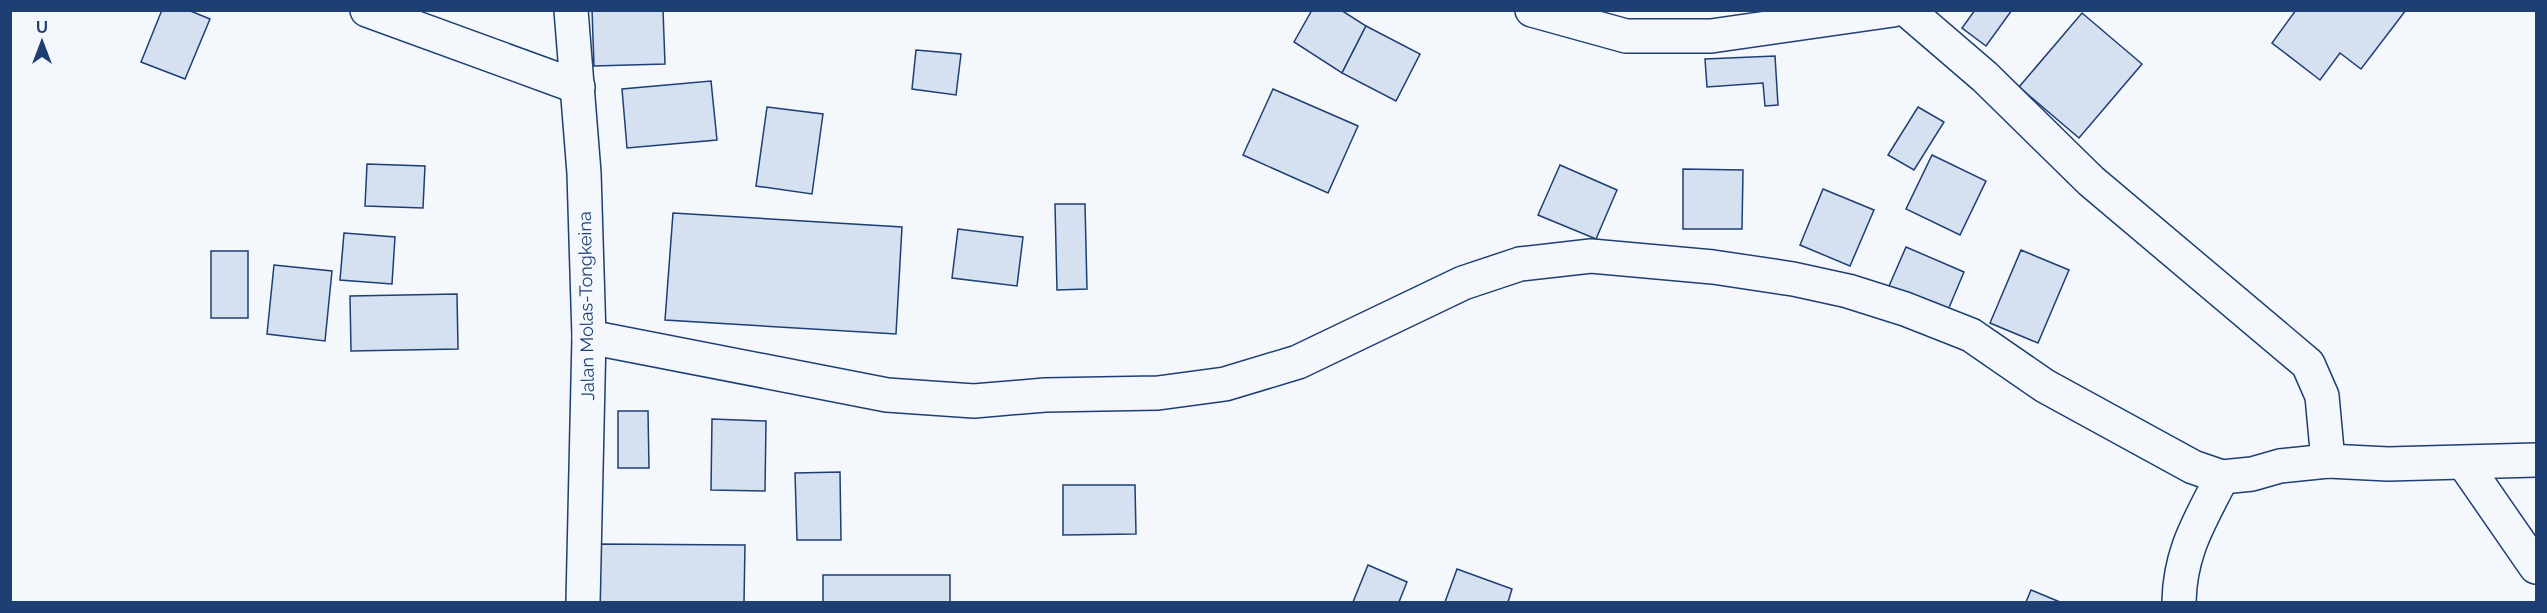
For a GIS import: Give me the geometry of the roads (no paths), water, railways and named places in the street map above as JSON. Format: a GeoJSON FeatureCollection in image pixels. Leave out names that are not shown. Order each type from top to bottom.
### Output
{"type":"FeatureCollection","features":[{"type":"Feature","properties":{"kind":"street"},"geometry":{"type":"LineString","coordinates":[[367,10],[578,87]]}},
{"type":"Feature","properties":{"kind":"street","name":"Jalan Molas-Tongkeina"},"geometry":{"type":"LineString","coordinates":[[571,10],[584,173],[589,337],[583,603]]}},
{"type":"Feature","properties":{"kind":"street"},"geometry":{"type":"LineString","coordinates":[[1532,10],[1626,36],[1711,36],[1893,10]]}},
{"type":"Feature","properties":{"kind":"street"},"geometry":{"type":"LineString","coordinates":[[1906,10],[1985,77],[2091,181],[2308,364],[2322,396],[2328,461]]}},
{"type":"Feature","properties":{"kind":"street"},"geometry":{"type":"LineString","coordinates":[[589,337],[887,395],[974,401],[1045,395],[1158,393],[1225,384],[1298,362],[1463,283],[1520,264],[1591,256],[1713,267],[1792,279],[1848,291],[1905,309],[1971,335],[2045,386],[2193,467],[2222,477],[2252,474],[2280,465],[2328,461],[2464,463],[2536,460]]}},
{"type":"Feature","properties":{"kind":"street"},"geometry":{"type":"LineString","coordinates":[[2464,463],[2536,567]]}},
{"type":"Feature","properties":{"kind":"street"},"geometry":{"type":"LineString","coordinates":[[2179,603],[2180,580],[2186,549],[2222,477]]}}]}
